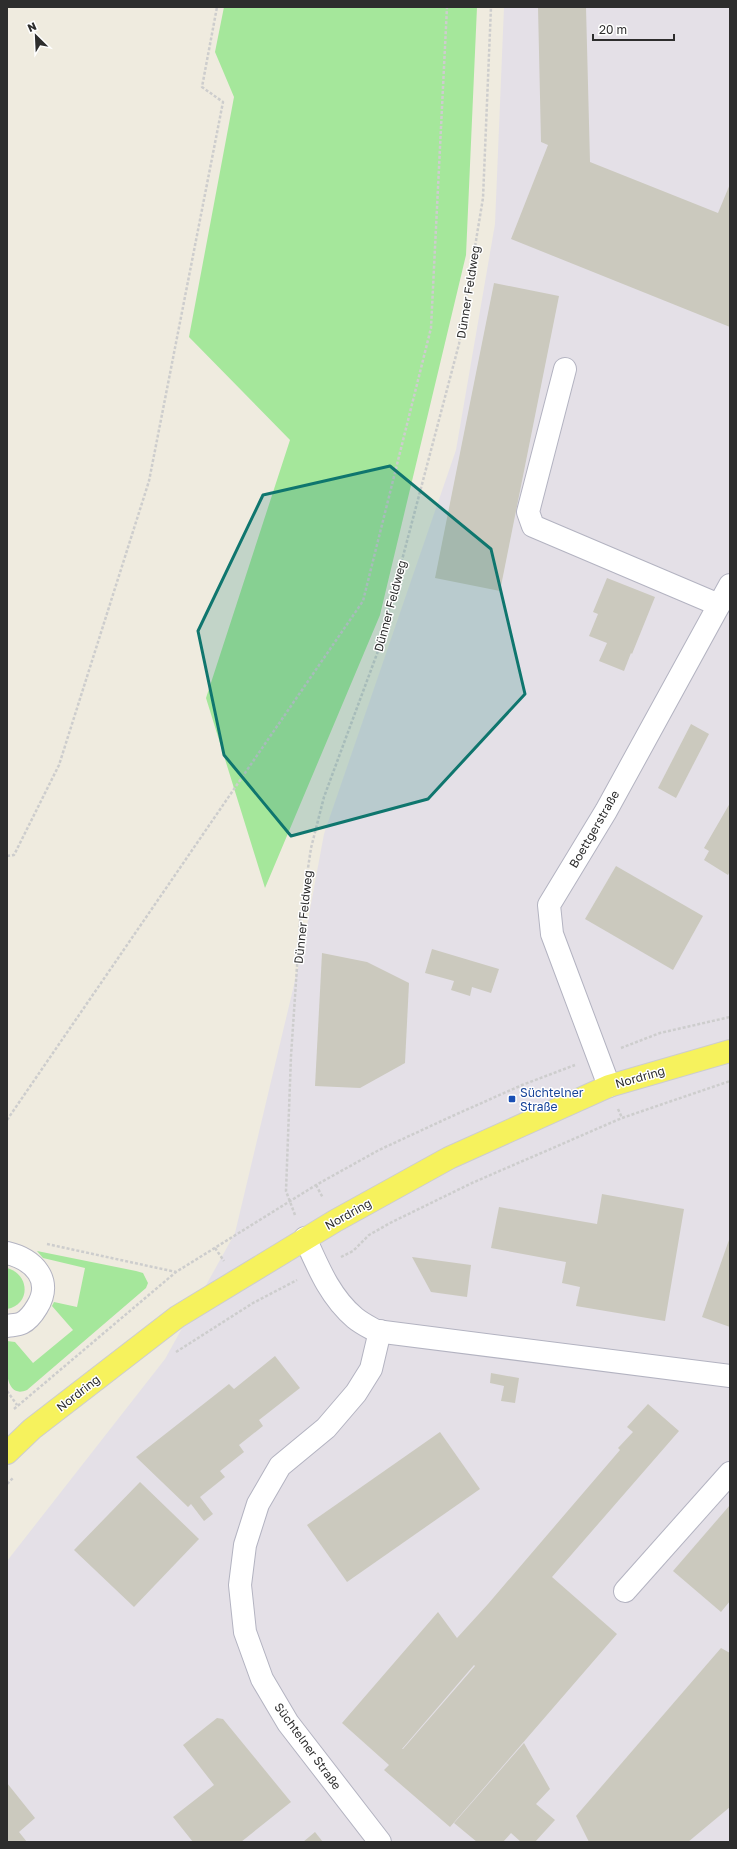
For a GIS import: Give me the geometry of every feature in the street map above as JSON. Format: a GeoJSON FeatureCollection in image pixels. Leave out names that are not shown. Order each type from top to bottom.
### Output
{"type":"FeatureCollection","features":[{"type":"Feature","properties":{"kind":"main road","name":"Nordring"},"geometry":{"type":"LineString","coordinates":[[7,1453],[32,1429],[177,1317],[305,1238],[449,1158],[609,1086],[730,1051]]}},
{"type":"Feature","properties":{"kind":"street"},"geometry":{"type":"LineString","coordinates":[[565,369],[528,512],[533,526],[719,605]]}},
{"type":"Feature","properties":{"kind":"street","name":"Boettgerstraße"},"geometry":{"type":"LineString","coordinates":[[609,1086],[552,934],[549,905],[606,811],[730,584]]}},
{"type":"Feature","properties":{"kind":"street"},"geometry":{"type":"LineString","coordinates":[[305,1238],[319,1269],[338,1302],[356,1319],[376,1331],[730,1376]]}},
{"type":"Feature","properties":{"kind":"street"},"geometry":{"type":"LineString","coordinates":[[7,1326],[23,1323],[35,1310],[42,1299],[44,1285],[35,1267],[12,1254]]}},
{"type":"Feature","properties":{"kind":"street","name":"Süchtelner Straße"},"geometry":{"type":"LineString","coordinates":[[380,1331],[371,1369],[356,1393],[326,1428],[280,1466],[258,1504],[244,1545],[240,1585],[245,1632],[262,1679],[288,1723],[380,1842]]}},
{"type":"Feature","properties":{"kind":"street"},"geometry":{"type":"LineString","coordinates":[[625,1591],[730,1473]]}},
{"type":"Feature","properties":{"kind":"path"},"geometry":{"type":"LineString","coordinates":[[7,856],[14,855],[60,765],[149,482],[223,102],[202,87],[218,7]]}},
{"type":"Feature","properties":{"kind":"path"},"geometry":{"type":"LineString","coordinates":[[7,1120],[363,601],[432,328],[447,7]]}},
{"type":"Feature","properties":{"kind":"path","name":"Dünner Feldweg"},"geometry":{"type":"LineString","coordinates":[[289,1202],[286,1191],[291,1056],[300,922],[311,848],[324,797],[378,651],[459,344],[482,198],[491,7]]}},
{"type":"Feature","properties":{"kind":"path"},"geometry":{"type":"LineString","coordinates":[[7,1391],[18,1405],[176,1272],[316,1185],[379,1150],[522,1085],[660,1033],[730,1017]]}},
{"type":"Feature","properties":{"kind":"path"},"geometry":{"type":"LineString","coordinates":[[353,1251],[369,1235],[390,1223],[472,1183],[622,1118],[730,1081]]}},
{"type":"Feature","properties":{"kind":"path"},"geometry":{"type":"LineString","coordinates":[[12,1254],[40,1242],[176,1272]]}},
{"type":"Feature","properties":{"kind":"path"},"geometry":{"type":"LineString","coordinates":[[253,1303],[319,1269]]}},
{"type":"Feature","properties":{"kind":"highlighted area"},"geometry":{"type":"Polygon","coordinates":[[[390,466],[491,549],[525,694],[428,799],[291,836],[224,755],[198,631],[263,495],[390,466]]]}},
{"type":"Feature","properties":{"kind":"shaded area"},"geometry":{"type":"Polygon","coordinates":[[[504,7],[730,7],[730,1842],[7,1842],[7,1561],[165,1359],[235,1233],[303,947],[324,834],[456,450],[495,224],[504,7]]]}},
{"type":"Feature","properties":{"kind":"green space"},"geometry":{"type":"Polygon","coordinates":[[[224,7],[477,7],[466,255],[380,615],[265,888],[206,698],[290,440],[189,337],[234,97],[215,52],[224,7]]]}},
{"type":"Feature","properties":{"kind":"green space"},"geometry":{"type":"Polygon","coordinates":[[[37,1251],[143,1273],[148,1283],[146,1288],[27,1390],[19,1392],[13,1389],[9,1383],[6,1365],[7,1341],[15,1342],[33,1363],[73,1330],[52,1306],[54,1302],[77,1307],[85,1268],[43,1258],[37,1251]]]}},
{"type":"Feature","properties":{"kind":"green space"},"geometry":{"type":"Polygon","coordinates":[[[7,1268],[15,1271],[20,1276],[25,1289],[24,1296],[20,1302],[7,1309],[7,1268]]]}},
{"type":"Feature","properties":{"kind":"building"},"geometry":{"type":"Polygon","coordinates":[[[538,7],[586,7],[590,162],[718,213],[730,184],[730,327],[511,239],[548,145],[541,142],[538,7]]]}},
{"type":"Feature","properties":{"kind":"building"},"geometry":{"type":"Polygon","coordinates":[[[494,283],[559,296],[500,591],[435,578],[494,283]]]}},
{"type":"Feature","properties":{"kind":"building"},"geometry":{"type":"Polygon","coordinates":[[[607,578],[655,597],[624,671],[599,661],[607,643],[589,636],[598,614],[593,612],[607,578]]]}},
{"type":"Feature","properties":{"kind":"building"},"geometry":{"type":"Polygon","coordinates":[[[691,724],[709,734],[676,798],[658,788],[691,724]]]}},
{"type":"Feature","properties":{"kind":"building"},"geometry":{"type":"Polygon","coordinates":[[[730,803],[730,871],[728,875],[704,860],[709,851],[704,848],[730,803]]]}},
{"type":"Feature","properties":{"kind":"building"},"geometry":{"type":"Polygon","coordinates":[[[616,866],[703,916],[673,970],[585,919],[616,866]]]}},
{"type":"Feature","properties":{"kind":"building"},"geometry":{"type":"Polygon","coordinates":[[[432,949],[499,969],[491,993],[472,987],[470,996],[451,990],[454,981],[425,973],[432,949]]]}},
{"type":"Feature","properties":{"kind":"building"},"geometry":{"type":"Polygon","coordinates":[[[322,953],[367,962],[409,983],[405,1063],[360,1088],[315,1086],[322,953]]]}},
{"type":"Feature","properties":{"kind":"building"},"geometry":{"type":"Polygon","coordinates":[[[602,1194],[684,1209],[665,1321],[576,1306],[580,1287],[562,1283],[566,1262],[491,1248],[499,1207],[597,1224],[602,1194]]]}},
{"type":"Feature","properties":{"kind":"building"},"geometry":{"type":"Polygon","coordinates":[[[730,1237],[730,1327],[702,1317],[730,1237]]]}},
{"type":"Feature","properties":{"kind":"building"},"geometry":{"type":"Polygon","coordinates":[[[412,1257],[471,1265],[467,1297],[431,1292],[412,1257]]]}},
{"type":"Feature","properties":{"kind":"building"},"geometry":{"type":"Polygon","coordinates":[[[275,1356],[300,1388],[259,1420],[263,1426],[239,1445],[244,1452],[220,1471],[225,1477],[200,1497],[213,1514],[204,1521],[191,1504],[188,1507],[136,1457],[229,1384],[234,1389],[275,1356]]]}},
{"type":"Feature","properties":{"kind":"building"},"geometry":{"type":"Polygon","coordinates":[[[491,1373],[519,1378],[515,1403],[501,1401],[504,1386],[490,1383],[491,1373]]]}},
{"type":"Feature","properties":{"kind":"building"},"geometry":{"type":"Polygon","coordinates":[[[648,1404],[679,1431],[552,1577],[617,1634],[450,1827],[384,1770],[389,1765],[342,1723],[438,1612],[457,1638],[620,1450],[618,1448],[633,1432],[627,1427],[648,1404]],[[474,1665],[402,1749],[403,1749],[475,1666],[474,1665]]]}},
{"type":"Feature","properties":{"kind":"building"},"geometry":{"type":"Polygon","coordinates":[[[440,1432],[480,1489],[347,1582],[307,1525],[440,1432]]]}},
{"type":"Feature","properties":{"kind":"building"},"geometry":{"type":"Polygon","coordinates":[[[140,1482],[199,1539],[134,1607],[74,1550],[140,1482]]]}},
{"type":"Feature","properties":{"kind":"building"},"geometry":{"type":"Polygon","coordinates":[[[730,1505],[730,1601],[721,1612],[673,1571],[730,1505]]]}},
{"type":"Feature","properties":{"kind":"building"},"geometry":{"type":"Polygon","coordinates":[[[721,1648],[730,1653],[730,1807],[688,1842],[589,1842],[576,1816],[721,1648]]]}},
{"type":"Feature","properties":{"kind":"building"},"geometry":{"type":"Polygon","coordinates":[[[217,1718],[223,1719],[291,1802],[241,1842],[193,1842],[173,1817],[214,1785],[183,1745],[217,1718]]]}},
{"type":"Feature","properties":{"kind":"building"},"geometry":{"type":"Polygon","coordinates":[[[524,1743],[550,1789],[536,1804],[555,1820],[535,1842],[521,1842],[511,1833],[503,1842],[477,1842],[454,1823],[524,1743]]]}},
{"type":"Feature","properties":{"kind":"building"},"geometry":{"type":"Polygon","coordinates":[[[7,1783],[35,1818],[19,1832],[27,1842],[7,1842],[7,1783]]]}},
{"type":"Feature","properties":{"kind":"building"},"geometry":{"type":"Polygon","coordinates":[[[315,1832],[323,1842],[303,1842],[315,1832]]]}},
{"type":"Feature","properties":{"kind":"place","name":"Süchtelner Straße"},"geometry":{"type":"Point","coordinates":[512,1099]}}]}
